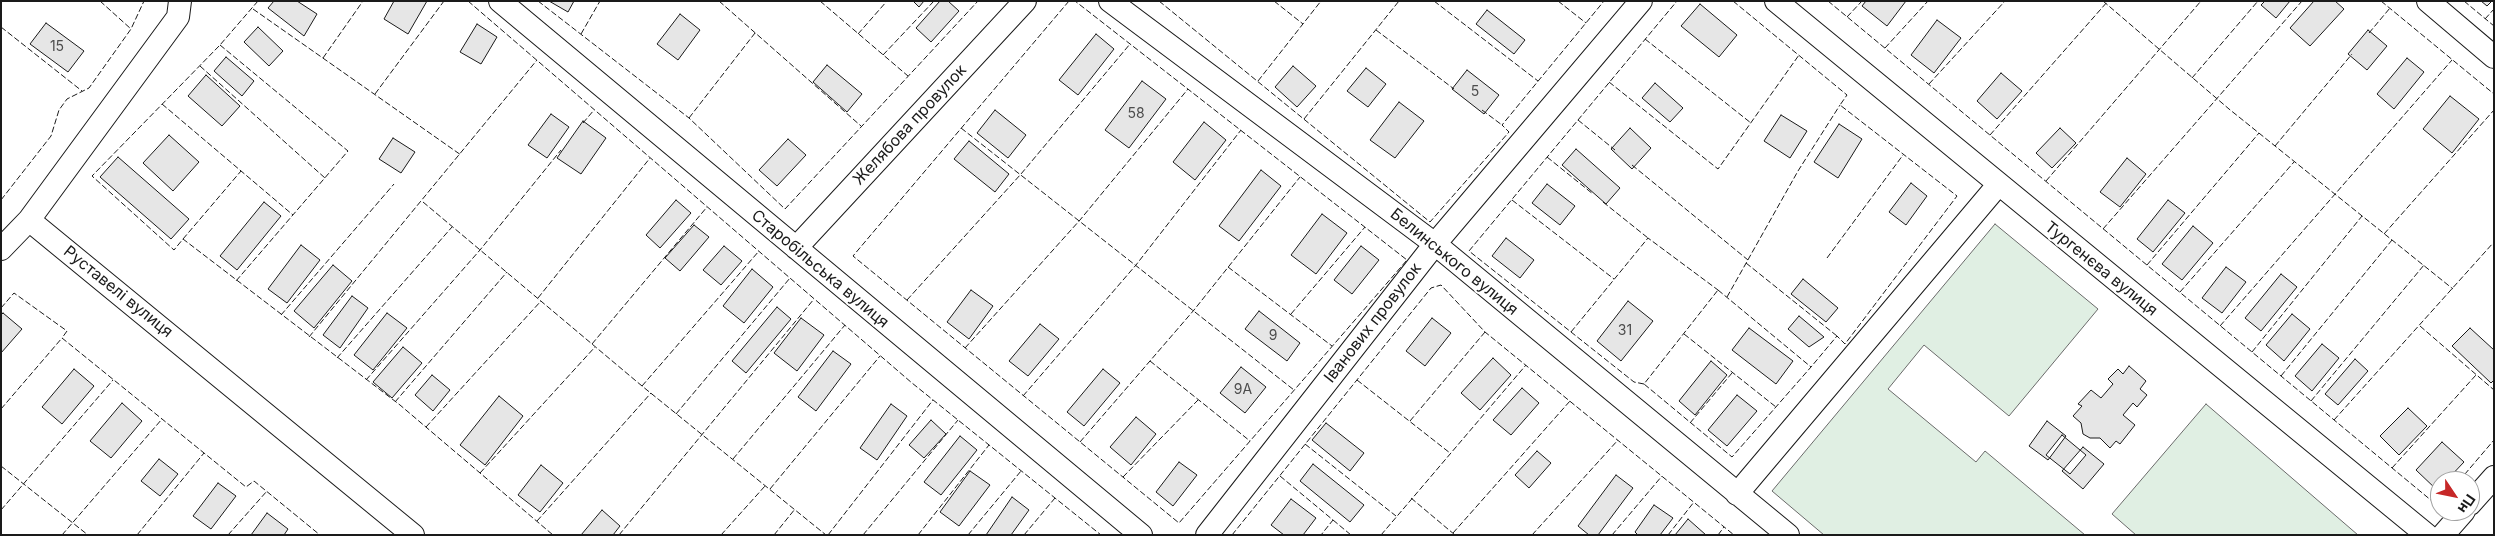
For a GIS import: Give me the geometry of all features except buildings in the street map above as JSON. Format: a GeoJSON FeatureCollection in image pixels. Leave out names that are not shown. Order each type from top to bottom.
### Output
{"type":"FeatureCollection","features":[{"type":"Feature","properties":{"kind":"street"},"geometry":{"type":"LineString","coordinates":[[1,250],[29,220],[178,17],[180,1]]}},
{"type":"Feature","properties":{"kind":"street","name":"Старобільська вулиця"},"geometry":{"type":"LineString","coordinates":[[500,1],[1141,535]]}},
{"type":"Feature","properties":{"kind":"street","name":"Желябова провулок"},"geometry":{"type":"LineString","coordinates":[[796,248],[1025,1]]}},
{"type":"Feature","properties":{"kind":"street","name":"Белинського вулиця"},"geometry":{"type":"LineString","coordinates":[[1110,1],[1435,244],[1788,535]]}},
{"type":"Feature","properties":{"kind":"street","name":"Іванових провулок"},"geometry":{"type":"LineString","coordinates":[[1207,535],[1435,244],[1641,1]]}},
{"type":"Feature","properties":{"kind":"street","name":"Тургенєва вулиця"},"geometry":{"type":"LineString","coordinates":[[1776,1],[2427,535]]}},
{"type":"Feature","properties":{"kind":"street"},"geometry":{"type":"LineString","coordinates":[[2428,1],[2494,57]]}},
{"type":"Feature","properties":{"kind":"street"},"geometry":{"type":"LineString","coordinates":[[1737,494],[1998,185]]}},
{"type":"Feature","properties":{"kind":"street","name":"Руставелі вулиця"},"geometry":{"type":"LineString","coordinates":[[29,220],[413,535]]}},
{"type":"Feature","properties":{"kind":"street"},"geometry":{"type":"LineString","coordinates":[[2480,493],[2494,477]]}},
{"type":"Feature","properties":{"kind":"street"},"geometry":{"type":"LineString","coordinates":[[2443,535],[2455,521]]}},
{"type":"Feature","properties":{"kind":"green space"},"geometry":{"type":"Polygon","coordinates":[[[1995,224],[2098,309],[2009,416],[1924,345],[1888,389],[1976,462],[1985,451],[2085,535],[1824,535],[1772,491],[1995,224]]]}},
{"type":"Feature","properties":{"kind":"green space"},"geometry":{"type":"Polygon","coordinates":[[[2206,404],[2358,535],[2136,535],[2112,514],[2206,404]]]}},
{"type":"Feature","properties":{"kind":"fence"},"geometry":{"type":"LineString","coordinates":[[100,1],[131,29]]}},
{"type":"Feature","properties":{"kind":"fence"},"geometry":{"type":"LineString","coordinates":[[1,200],[51,136],[59,110],[67,99],[89,88],[131,29],[144,1]]}},
{"type":"Feature","properties":{"kind":"fence"},"geometry":{"type":"LineString","coordinates":[[258,1],[220,45],[92,176],[174,250],[183,239],[400,405],[553,535]]}},
{"type":"Feature","properties":{"kind":"fence"},"geometry":{"type":"LineString","coordinates":[[323,58],[363,1]]}},
{"type":"Feature","properties":{"kind":"fence"},"geometry":{"type":"LineString","coordinates":[[375,94],[444,1]]}},
{"type":"Feature","properties":{"kind":"fence"},"geometry":{"type":"LineString","coordinates":[[468,1],[912,383],[1101,535]]}},
{"type":"Feature","properties":{"kind":"fence"},"geometry":{"type":"LineString","coordinates":[[538,1],[689,118],[785,209],[978,1]]}},
{"type":"Feature","properties":{"kind":"fence"},"geometry":{"type":"LineString","coordinates":[[581,34],[600,1]]}},
{"type":"Feature","properties":{"kind":"fence"},"geometry":{"type":"LineString","coordinates":[[719,1],[861,126]]}},
{"type":"Feature","properties":{"kind":"fence"},"geometry":{"type":"LineString","coordinates":[[820,1],[908,76]]}},
{"type":"Feature","properties":{"kind":"fence"},"geometry":{"type":"LineString","coordinates":[[858,34],[887,1]]}},
{"type":"Feature","properties":{"kind":"fence"},"geometry":{"type":"LineString","coordinates":[[883,55],[934,1]]}},
{"type":"Feature","properties":{"kind":"fence"},"geometry":{"type":"LineString","coordinates":[[1069,1],[853,256],[1179,523],[1407,260],[1075,1]]}},
{"type":"Feature","properties":{"kind":"fence"},"geometry":{"type":"LineString","coordinates":[[1159,1],[1430,222],[1509,132],[1502,125],[1604,1]]}},
{"type":"Feature","properties":{"kind":"fence"},"geometry":{"type":"LineString","coordinates":[[1274,1],[1303,24]]}},
{"type":"Feature","properties":{"kind":"fence"},"geometry":{"type":"LineString","coordinates":[[1258,81],[1321,1]]}},
{"type":"Feature","properties":{"kind":"fence"},"geometry":{"type":"LineString","coordinates":[[1304,119],[1399,1]]}},
{"type":"Feature","properties":{"kind":"fence"},"geometry":{"type":"LineString","coordinates":[[1434,1],[1538,81]]}},
{"type":"Feature","properties":{"kind":"fence"},"geometry":{"type":"LineString","coordinates":[[1558,1],[1586,23]]}},
{"type":"Feature","properties":{"kind":"fence"},"geometry":{"type":"LineString","coordinates":[[1644,384],[1634,382],[1469,251],[1677,1]]}},
{"type":"Feature","properties":{"kind":"fence"},"geometry":{"type":"LineString","coordinates":[[1733,1],[1847,95],[1840,105],[1957,196],[1845,344],[1837,336],[1811,367]]}},
{"type":"Feature","properties":{"kind":"fence"},"geometry":{"type":"LineString","coordinates":[[1828,1],[2430,499]]}},
{"type":"Feature","properties":{"kind":"fence"},"geometry":{"type":"LineString","coordinates":[[1847,17],[1862,1]]}},
{"type":"Feature","properties":{"kind":"fence"},"geometry":{"type":"LineString","coordinates":[[1885,48],[1928,1]]}},
{"type":"Feature","properties":{"kind":"fence"},"geometry":{"type":"LineString","coordinates":[[1929,84],[2005,1]]}},
{"type":"Feature","properties":{"kind":"fence"},"geometry":{"type":"LineString","coordinates":[[2103,1],[2229,109],[2453,289]]}},
{"type":"Feature","properties":{"kind":"fence"},"geometry":{"type":"LineString","coordinates":[[1990,135],[2108,1]]}},
{"type":"Feature","properties":{"kind":"fence"},"geometry":{"type":"LineString","coordinates":[[2046,181],[2201,1]]}},
{"type":"Feature","properties":{"kind":"fence"},"geometry":{"type":"LineString","coordinates":[[2192,78],[2258,1]]}},
{"type":"Feature","properties":{"kind":"fence"},"geometry":{"type":"LineString","coordinates":[[2103,229],[2302,1]]}},
{"type":"Feature","properties":{"kind":"fence"},"geometry":{"type":"LineString","coordinates":[[2381,1],[2494,94]]}},
{"type":"Feature","properties":{"kind":"fence"},"geometry":{"type":"LineString","coordinates":[[2464,1],[2494,26]]}},
{"type":"Feature","properties":{"kind":"fence"},"geometry":{"type":"LineString","coordinates":[[2369,33],[2390,8]]}},
{"type":"Feature","properties":{"kind":"fence"},"geometry":{"type":"LineString","coordinates":[[253,9],[461,155]]}},
{"type":"Feature","properties":{"kind":"fence"},"geometry":{"type":"LineString","coordinates":[[2485,19],[2494,9]]}},
{"type":"Feature","properties":{"kind":"fence"},"geometry":{"type":"LineString","coordinates":[[1,27],[82,91]]}},
{"type":"Feature","properties":{"kind":"fence"},"geometry":{"type":"LineString","coordinates":[[1376,30],[1454,89]]}},
{"type":"Feature","properties":{"kind":"fence"},"geometry":{"type":"LineString","coordinates":[[689,118],[755,33]]}},
{"type":"Feature","properties":{"kind":"fence"},"geometry":{"type":"LineString","coordinates":[[1645,39],[1751,123]]}},
{"type":"Feature","properties":{"kind":"fence"},"geometry":{"type":"LineString","coordinates":[[907,300],[1021,174],[1130,44]]}},
{"type":"Feature","properties":{"kind":"fence"},"geometry":{"type":"LineString","coordinates":[[220,45],[348,151],[236,281]]}},
{"type":"Feature","properties":{"kind":"fence"},"geometry":{"type":"LineString","coordinates":[[2275,146],[2352,54]]}},
{"type":"Feature","properties":{"kind":"fence"},"geometry":{"type":"LineString","coordinates":[[1609,82],[1718,169],[1799,55]]}},
{"type":"Feature","properties":{"kind":"fence"},"geometry":{"type":"LineString","coordinates":[[309,337],[537,60]]}},
{"type":"Feature","properties":{"kind":"fence"},"geometry":{"type":"LineString","coordinates":[[2220,326],[2452,60]]}},
{"type":"Feature","properties":{"kind":"fence"},"geometry":{"type":"LineString","coordinates":[[200,66],[325,178]]}},
{"type":"Feature","properties":{"kind":"fence"},"geometry":{"type":"LineString","coordinates":[[965,348],[1080,220],[1188,89]]}},
{"type":"Feature","properties":{"kind":"fence"},"geometry":{"type":"LineString","coordinates":[[162,104],[293,215]]}},
{"type":"Feature","properties":{"kind":"fence"},"geometry":{"type":"LineString","coordinates":[[1727,297],[1798,171],[1840,105]]}},
{"type":"Feature","properties":{"kind":"fence"},"geometry":{"type":"LineString","coordinates":[[583,123],[594,110]]}},
{"type":"Feature","properties":{"kind":"fence"},"geometry":{"type":"LineString","coordinates":[[1482,110],[1502,125]]}},
{"type":"Feature","properties":{"kind":"fence"},"geometry":{"type":"LineString","coordinates":[[2384,234],[2494,110]]}},
{"type":"Feature","properties":{"kind":"fence"},"geometry":{"type":"LineString","coordinates":[[1578,120],[1615,150]]}},
{"type":"Feature","properties":{"kind":"fence"},"geometry":{"type":"LineString","coordinates":[[961,128],[1294,390]]}},
{"type":"Feature","properties":{"kind":"fence"},"geometry":{"type":"LineString","coordinates":[[1023,396],[1136,265],[1241,130]]}},
{"type":"Feature","properties":{"kind":"fence"},"geometry":{"type":"LineString","coordinates":[[2147,265],[2259,133]]}},
{"type":"Feature","properties":{"kind":"fence"},"geometry":{"type":"LineString","coordinates":[[366,380],[480,250],[561,150]]}},
{"type":"Feature","properties":{"kind":"fence"},"geometry":{"type":"LineString","coordinates":[[1827,258],[1903,155]]}},
{"type":"Feature","properties":{"kind":"fence"},"geometry":{"type":"LineString","coordinates":[[1547,157],[1593,194]]}},
{"type":"Feature","properties":{"kind":"fence"},"geometry":{"type":"LineString","coordinates":[[538,298],[650,158]]}},
{"type":"Feature","properties":{"kind":"fence"},"geometry":{"type":"LineString","coordinates":[[2180,292],[2294,162]]}},
{"type":"Feature","properties":{"kind":"fence"},"geometry":{"type":"LineString","coordinates":[[1632,165],[1748,260]]}},
{"type":"Feature","properties":{"kind":"fence"},"geometry":{"type":"LineString","coordinates":[[183,239],[241,171]]}},
{"type":"Feature","properties":{"kind":"fence"},"geometry":{"type":"LineString","coordinates":[[1080,442],[1194,310],[1300,177]]}},
{"type":"Feature","properties":{"kind":"fence"},"geometry":{"type":"LineString","coordinates":[[281,315],[394,184]]}},
{"type":"Feature","properties":{"kind":"fence"},"geometry":{"type":"LineString","coordinates":[[1512,200],[1614,279]]}},
{"type":"Feature","properties":{"kind":"fence"},"geometry":{"type":"LineString","coordinates":[[423,202],[642,386],[826,535]]}},
{"type":"Feature","properties":{"kind":"fence"},"geometry":{"type":"LineString","coordinates":[[1603,202],[1648,238]]}},
{"type":"Feature","properties":{"kind":"fence"},"geometry":{"type":"LineString","coordinates":[[592,344],[707,207]]}},
{"type":"Feature","properties":{"kind":"fence"},"geometry":{"type":"LineString","coordinates":[[2252,352],[2362,216]]}},
{"type":"Feature","properties":{"kind":"fence"},"geometry":{"type":"LineString","coordinates":[[337,358],[452,227]]}},
{"type":"Feature","properties":{"kind":"fence"},"geometry":{"type":"LineString","coordinates":[[1291,314],[1365,227]]}},
{"type":"Feature","properties":{"kind":"fence"},"geometry":{"type":"LineString","coordinates":[[1571,332],[1648,238],[1718,290]]}},
{"type":"Feature","properties":{"kind":"fence"},"geometry":{"type":"LineString","coordinates":[[2281,376],[2392,240]]}},
{"type":"Feature","properties":{"kind":"fence"},"geometry":{"type":"LineString","coordinates":[[2334,420],[2494,242]]}},
{"type":"Feature","properties":{"kind":"fence"},"geometry":{"type":"LineString","coordinates":[[642,386],[759,251]]}},
{"type":"Feature","properties":{"kind":"fence"},"geometry":{"type":"LineString","coordinates":[[1746,263],[1837,336]]}},
{"type":"Feature","properties":{"kind":"fence"},"geometry":{"type":"LineString","coordinates":[[2311,401],[2424,265]]}},
{"type":"Feature","properties":{"kind":"fence"},"geometry":{"type":"LineString","coordinates":[[1228,267],[1332,346]]}},
{"type":"Feature","properties":{"kind":"fence"},"geometry":{"type":"LineString","coordinates":[[395,402],[507,272]]}},
{"type":"Feature","properties":{"kind":"fence"},"geometry":{"type":"LineString","coordinates":[[676,414],[790,278]]}},
{"type":"Feature","properties":{"kind":"fence"},"geometry":{"type":"LineString","coordinates":[[1232,535],[1431,288],[1441,285],[1485,332],[1734,535]]}},
{"type":"Feature","properties":{"kind":"fence"},"geometry":{"type":"LineString","coordinates":[[1718,290],[1811,367],[1732,457],[1644,384],[1718,290]]}},
{"type":"Feature","properties":{"kind":"fence"},"geometry":{"type":"LineString","coordinates":[[1,308],[14,293],[67,331],[62,338],[246,487],[254,481],[320,535]]}},
{"type":"Feature","properties":{"kind":"fence"},"geometry":{"type":"LineString","coordinates":[[619,535],[814,299]]}},
{"type":"Feature","properties":{"kind":"fence"},"geometry":{"type":"LineString","coordinates":[[426,427],[541,301]]}},
{"type":"Feature","properties":{"kind":"fence"},"geometry":{"type":"LineString","coordinates":[[733,459],[845,325]]}},
{"type":"Feature","properties":{"kind":"fence"},"geometry":{"type":"LineString","coordinates":[[2420,326],[2494,390]]}},
{"type":"Feature","properties":{"kind":"fence"},"geometry":{"type":"LineString","coordinates":[[1410,421],[1485,332]]}},
{"type":"Feature","properties":{"kind":"fence"},"geometry":{"type":"LineString","coordinates":[[1684,334],[1776,407]]}},
{"type":"Feature","properties":{"kind":"fence"},"geometry":{"type":"LineString","coordinates":[[1,409],[62,338]]}},
{"type":"Feature","properties":{"kind":"fence"},"geometry":{"type":"LineString","coordinates":[[480,473],[595,347]]}},
{"type":"Feature","properties":{"kind":"fence"},"geometry":{"type":"LineString","coordinates":[[770,489],[880,356]]}},
{"type":"Feature","properties":{"kind":"fence"},"geometry":{"type":"LineString","coordinates":[[1150,361],[1250,441]]}},
{"type":"Feature","properties":{"kind":"fence"},"geometry":{"type":"LineString","coordinates":[[1381,535],[1526,365]]}},
{"type":"Feature","properties":{"kind":"fence"},"geometry":{"type":"LineString","coordinates":[[1690,423],[1732,373]]}},
{"type":"Feature","properties":{"kind":"fence"},"geometry":{"type":"LineString","coordinates":[[2392,468],[2476,375]]}},
{"type":"Feature","properties":{"kind":"fence"},"geometry":{"type":"LineString","coordinates":[[1,510],[113,380]]}},
{"type":"Feature","properties":{"kind":"fence"},"geometry":{"type":"LineString","coordinates":[[1357,380],[1450,453]]}},
{"type":"Feature","properties":{"kind":"fence"},"geometry":{"type":"LineString","coordinates":[[537,521],[651,393]]}},
{"type":"Feature","properties":{"kind":"fence"},"geometry":{"type":"LineString","coordinates":[[828,535],[933,400]]}},
{"type":"Feature","properties":{"kind":"fence"},"geometry":{"type":"LineString","coordinates":[[1123,477],[1198,400]]}},
{"type":"Feature","properties":{"kind":"fence"},"geometry":{"type":"LineString","coordinates":[[1453,533],[1570,401]]}},
{"type":"Feature","properties":{"kind":"fence"},"geometry":{"type":"LineString","coordinates":[[62,535],[162,419]]}},
{"type":"Feature","properties":{"kind":"fence"},"geometry":{"type":"LineString","coordinates":[[863,535],[958,420]]}},
{"type":"Feature","properties":{"kind":"fence"},"geometry":{"type":"LineString","coordinates":[[1532,535],[1618,440]]}},
{"type":"Feature","properties":{"kind":"fence"},"geometry":{"type":"LineString","coordinates":[[2468,471],[2494,440]]}},
{"type":"Feature","properties":{"kind":"fence"},"geometry":{"type":"LineString","coordinates":[[1305,444],[1396,516]]}},
{"type":"Feature","properties":{"kind":"fence"},"geometry":{"type":"LineString","coordinates":[[918,535],[989,445]]}},
{"type":"Feature","properties":{"kind":"fence"},"geometry":{"type":"LineString","coordinates":[[137,535],[204,453]]}},
{"type":"Feature","properties":{"kind":"fence"},"geometry":{"type":"LineString","coordinates":[[1,466],[88,535]]}},
{"type":"Feature","properties":{"kind":"fence"},"geometry":{"type":"LineString","coordinates":[[968,535],[1021,471]]}},
{"type":"Feature","properties":{"kind":"fence"},"geometry":{"type":"LineString","coordinates":[[1280,476],[1333,520],[1321,535]]}},
{"type":"Feature","properties":{"kind":"fence"},"geometry":{"type":"LineString","coordinates":[[1612,535],[1662,476]]}},
{"type":"Feature","properties":{"kind":"fence"},"geometry":{"type":"LineString","coordinates":[[721,535],[765,486]]}},
{"type":"Feature","properties":{"kind":"fence"},"geometry":{"type":"LineString","coordinates":[[228,535],[267,491]]}},
{"type":"Feature","properties":{"kind":"fence"},"geometry":{"type":"LineString","coordinates":[[1024,535],[1055,498]]}},
{"type":"Feature","properties":{"kind":"fence"},"geometry":{"type":"LineString","coordinates":[[1411,498],[1455,535]]}},
{"type":"Feature","properties":{"kind":"fence"},"geometry":{"type":"LineString","coordinates":[[1668,535],[1694,502]]}},
{"type":"Feature","properties":{"kind":"fence"},"geometry":{"type":"LineString","coordinates":[[774,535],[795,509]]}},
{"type":"Feature","properties":{"kind":"fence"},"geometry":{"type":"LineString","coordinates":[[1333,520],[1351,535]]}},
{"type":"Feature","properties":{"kind":"fence"},"geometry":{"type":"LineString","coordinates":[[1718,535],[1724,527]]}}]}
